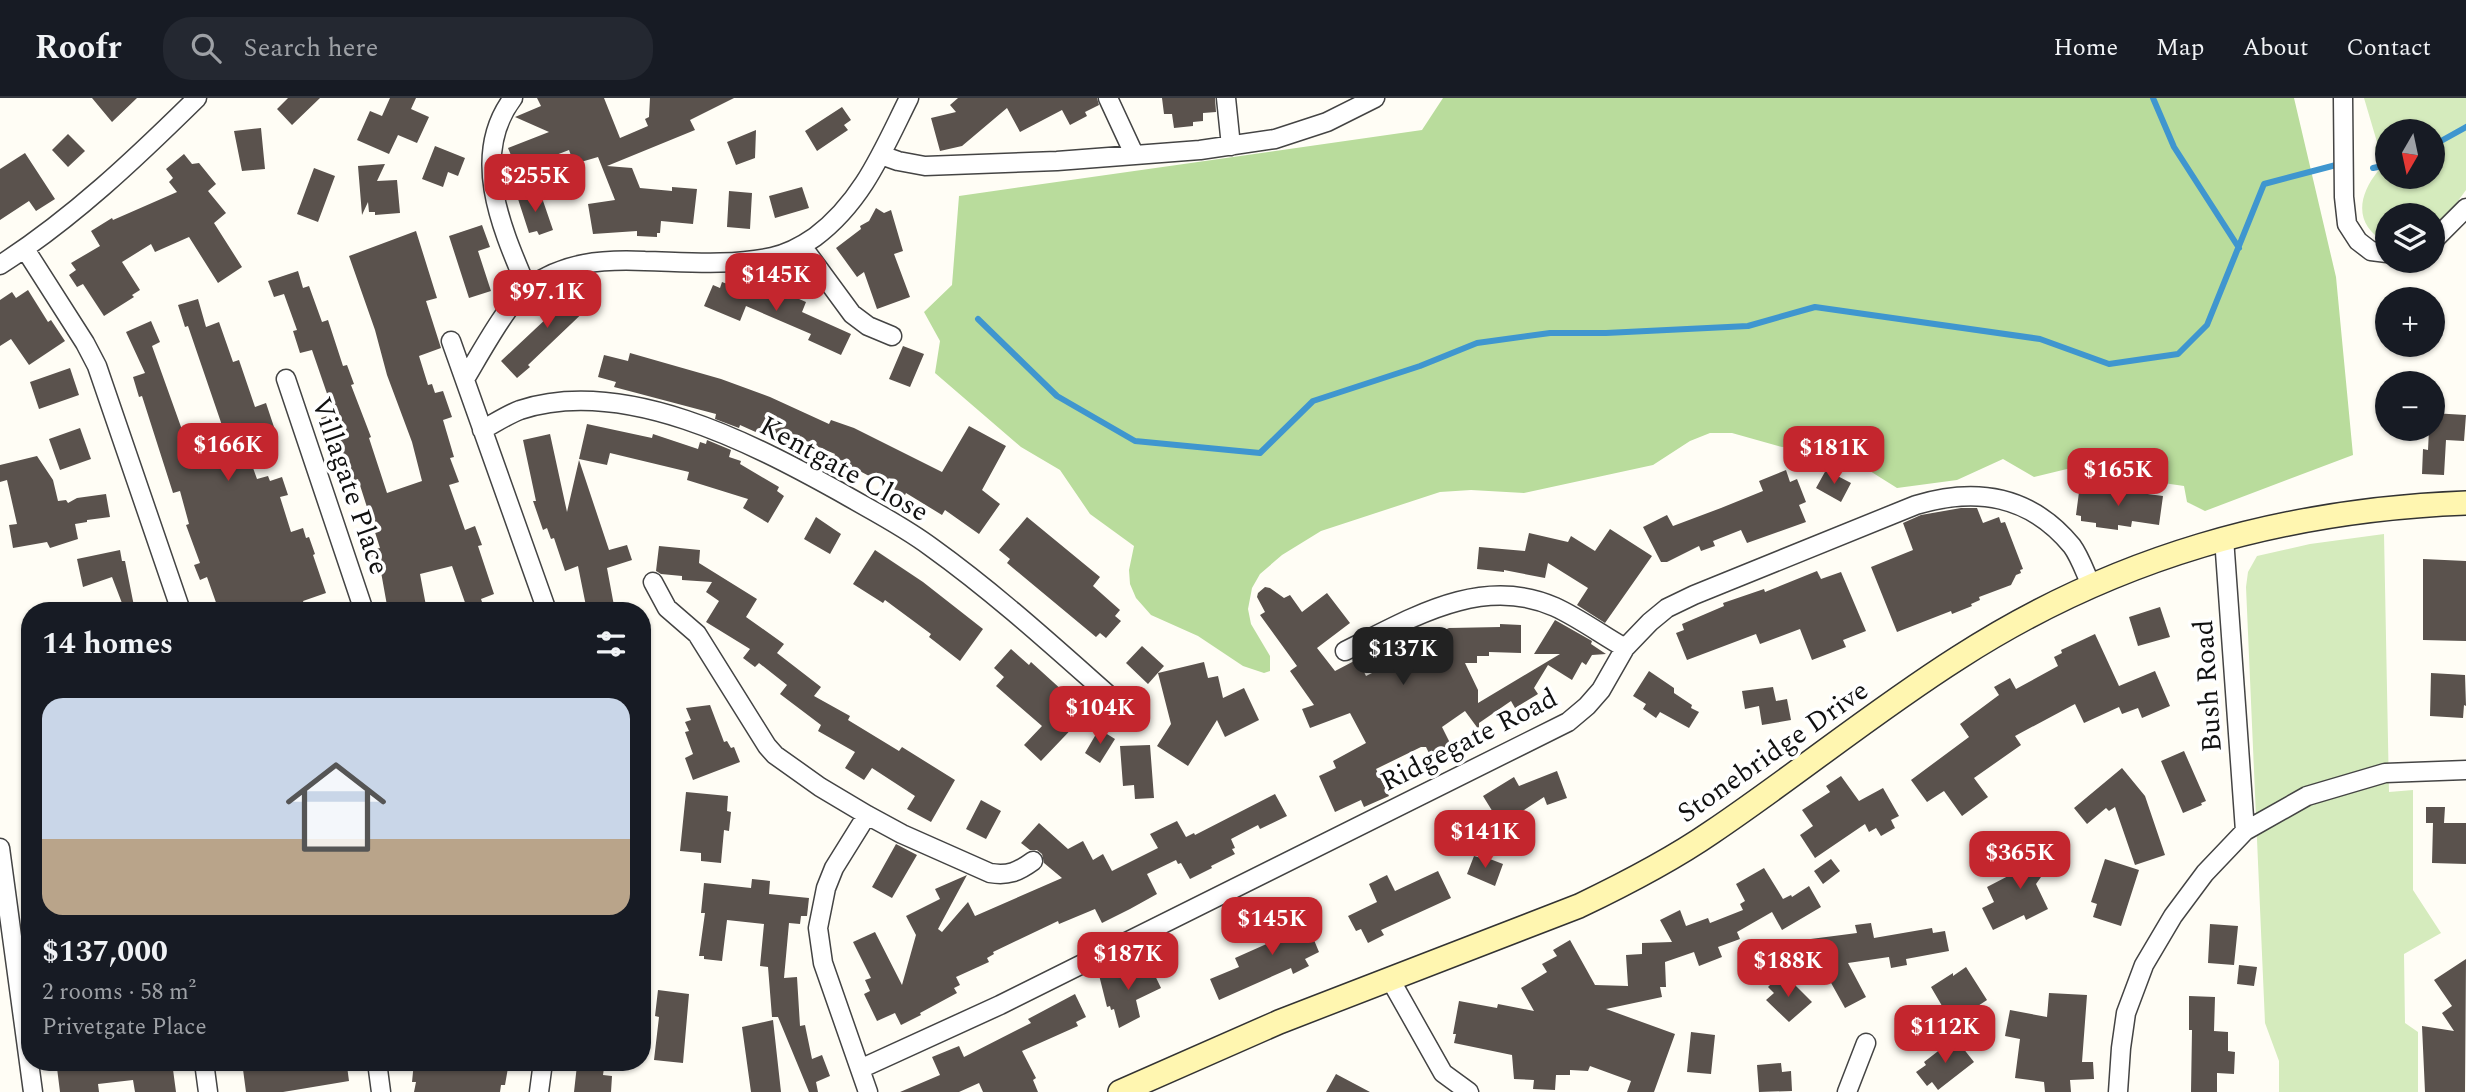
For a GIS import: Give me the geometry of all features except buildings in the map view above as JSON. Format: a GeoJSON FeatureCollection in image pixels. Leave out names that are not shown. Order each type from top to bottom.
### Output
{"type":"FeatureCollection","features":[{"type":"Feature","properties":{"kind":"street"},"geometry":{"type":"LineString","coordinates":[[0,265],[77,211],[144,151],[197,98]]}},
{"type":"Feature","properties":{"kind":"street"},"geometry":{"type":"LineString","coordinates":[[513,98],[495,131],[490,163],[495,198],[527,288]]}},
{"type":"Feature","properties":{"kind":"street"},"geometry":{"type":"LineString","coordinates":[[465,379],[494,331],[527,288],[563,269],[593,261],[731,262],[775,257],[802,246],[834,222],[859,194],[909,98]]}},
{"type":"Feature","properties":{"kind":"street"},"geometry":{"type":"LineString","coordinates":[[1108,98],[1134,154]]}},
{"type":"Feature","properties":{"kind":"street"},"geometry":{"type":"LineString","coordinates":[[1226,98],[1231,146]]}},
{"type":"Feature","properties":{"kind":"street"},"geometry":{"type":"LineString","coordinates":[[881,155],[925,166],[1058,161],[1200,150],[1275,139],[1327,122],[1376,98]]}},
{"type":"Feature","properties":{"kind":"street"},"geometry":{"type":"LineString","coordinates":[[2343,98],[2344,197],[2347,224],[2358,241],[2375,252]]}},
{"type":"Feature","properties":{"kind":"street"},"geometry":{"type":"LineString","coordinates":[[2445,229],[2466,208]]}},
{"type":"Feature","properties":{"kind":"street"},"geometry":{"type":"LineString","coordinates":[[802,246],[852,314],[868,326],[892,336]]}},
{"type":"Feature","properties":{"kind":"street"},"geometry":{"type":"LineString","coordinates":[[25,249],[86,343],[97,366],[178,602]]}},
{"type":"Feature","properties":{"kind":"street"},"geometry":{"type":"LineString","coordinates":[[451,341],[544,602]]}},
{"type":"Feature","properties":{"kind":"street","name":"Villagate Place"},"geometry":{"type":"LineString","coordinates":[[286,379],[361,602]]}},
{"type":"Feature","properties":{"kind":"street","name":"Kentgate Close"},"geometry":{"type":"LineString","coordinates":[[482,430],[530,408],[575,401],[604,401],[667,415],[723,433],[793,466],[882,515],[930,546],[996,597],[1130,714]]}},
{"type":"Feature","properties":{"kind":"street","name":"Ridgegate Road"},"geometry":{"type":"LineString","coordinates":[[860,1069],[1000,1005],[1568,722],[1601,690],[1625,648],[1667,608],[1916,505],[1944,497],[1969,494],[1996,498],[2023,507],[2051,525],[2073,548],[2091,585]]}},
{"type":"Feature","properties":{"kind":"street","name":"Stonebridge Drive"},"geometry":{"type":"LineString","coordinates":[[1120,1092],[1279,1022],[1578,906],[1672,858],[1960,656],[2025,618],[2091,585],[2167,555],[2224,538],[2306,520],[2421,505],[2466,503]]}},
{"type":"Feature","properties":{"kind":"street","name":"Bush Road"},"geometry":{"type":"LineString","coordinates":[[2224,538],[2245,831]]}},
{"type":"Feature","properties":{"kind":"street"},"geometry":{"type":"LineString","coordinates":[[653,582],[667,608],[697,634],[766,746],[775,755],[820,787],[867,815],[902,834],[990,873],[1005,876],[1033,862]]}},
{"type":"Feature","properties":{"kind":"street"},"geometry":{"type":"LineString","coordinates":[[1345,651],[1444,604],[1468,597],[1492,596],[1528,599],[1554,607],[1625,648]]}},
{"type":"Feature","properties":{"kind":"street"},"geometry":{"type":"LineString","coordinates":[[2118,1092],[2126,1013],[2144,965],[2189,894],[2245,831],[2307,796],[2385,773],[2466,770]]}},
{"type":"Feature","properties":{"kind":"street"},"geometry":{"type":"LineString","coordinates":[[867,815],[834,868],[826,888],[818,928],[823,963],[868,1092]]}},
{"type":"Feature","properties":{"kind":"street"},"geometry":{"type":"LineString","coordinates":[[0,848],[21,1003]]}},
{"type":"Feature","properties":{"kind":"street"},"geometry":{"type":"LineString","coordinates":[[1390,979],[1443,1073],[1469,1092]]}},
{"type":"Feature","properties":{"kind":"street"},"geometry":{"type":"LineString","coordinates":[[1847,1092],[1866,1043]]}},
{"type":"Feature","properties":{"kind":"street"},"geometry":{"type":"LineString","coordinates":[[30,1071],[33,1092]]}},
{"type":"Feature","properties":{"kind":"street"},"geometry":{"type":"LineString","coordinates":[[205,1071],[208,1092]]}},
{"type":"Feature","properties":{"kind":"street"},"geometry":{"type":"LineString","coordinates":[[378,1071],[381,1092]]}},
{"type":"Feature","properties":{"kind":"street"},"geometry":{"type":"LineString","coordinates":[[539,1092],[542,1071]]}},
{"type":"Feature","properties":{"kind":"green space"},"geometry":{"type":"Polygon","coordinates":[[[1443,98],[2294,98],[2336,277],[2353,455],[2205,511],[2187,502],[2184,486],[2067,469],[2034,477],[2003,459],[1957,480],[1897,488],[1854,461],[1825,435],[1809,433],[1808,438],[1796,446],[1782,447],[1732,433],[1710,433],[1690,441],[1653,465],[1524,493],[1471,490],[1440,492],[1321,531],[1282,555],[1260,574],[1252,588],[1248,609],[1251,624],[1270,656],[1270,671],[1264,673],[1243,666],[1198,636],[1151,615],[1136,598],[1130,584],[1129,570],[1134,546],[1090,514],[1060,470],[1021,447],[935,373],[940,341],[924,312],[952,285],[959,196],[1422,130],[1443,98]]]}},
{"type":"Feature","properties":{"kind":"green space"},"geometry":{"type":"Polygon","coordinates":[[[2364,98],[2466,98],[2466,190],[2445,219],[2445,203],[2375,203],[2375,235],[2364,220],[2362,210],[2375,175],[2375,189],[2445,189],[2445,119],[2375,119],[2375,135],[2364,98]]]}},
{"type":"Feature","properties":{"kind":"green space"},"geometry":{"type":"Polygon","coordinates":[[[2384,534],[2389,792],[2413,790],[2413,890],[2441,933],[2404,954],[2405,1023],[2418,1032],[2418,1092],[2279,1092],[2279,1061],[2265,1023],[2246,587],[2248,572],[2257,556],[2310,544],[2384,534]]]}},
{"type":"Feature","properties":{"kind":"waterway"},"geometry":{"type":"LineString","coordinates":[[2153,98],[2174,147],[2239,248]]}},
{"type":"Feature","properties":{"kind":"waterway"},"geometry":{"type":"LineString","coordinates":[[2445,139],[2466,127]]}},
{"type":"Feature","properties":{"kind":"waterway"},"geometry":{"type":"LineString","coordinates":[[978,319],[1057,396],[1135,441],[1260,453],[1313,401],[1420,366],[1477,343],[1550,333],[1748,326],[1815,307],[2040,339],[2109,364],[2178,354],[2207,325],[2264,184],[2336,165]]}}]}
